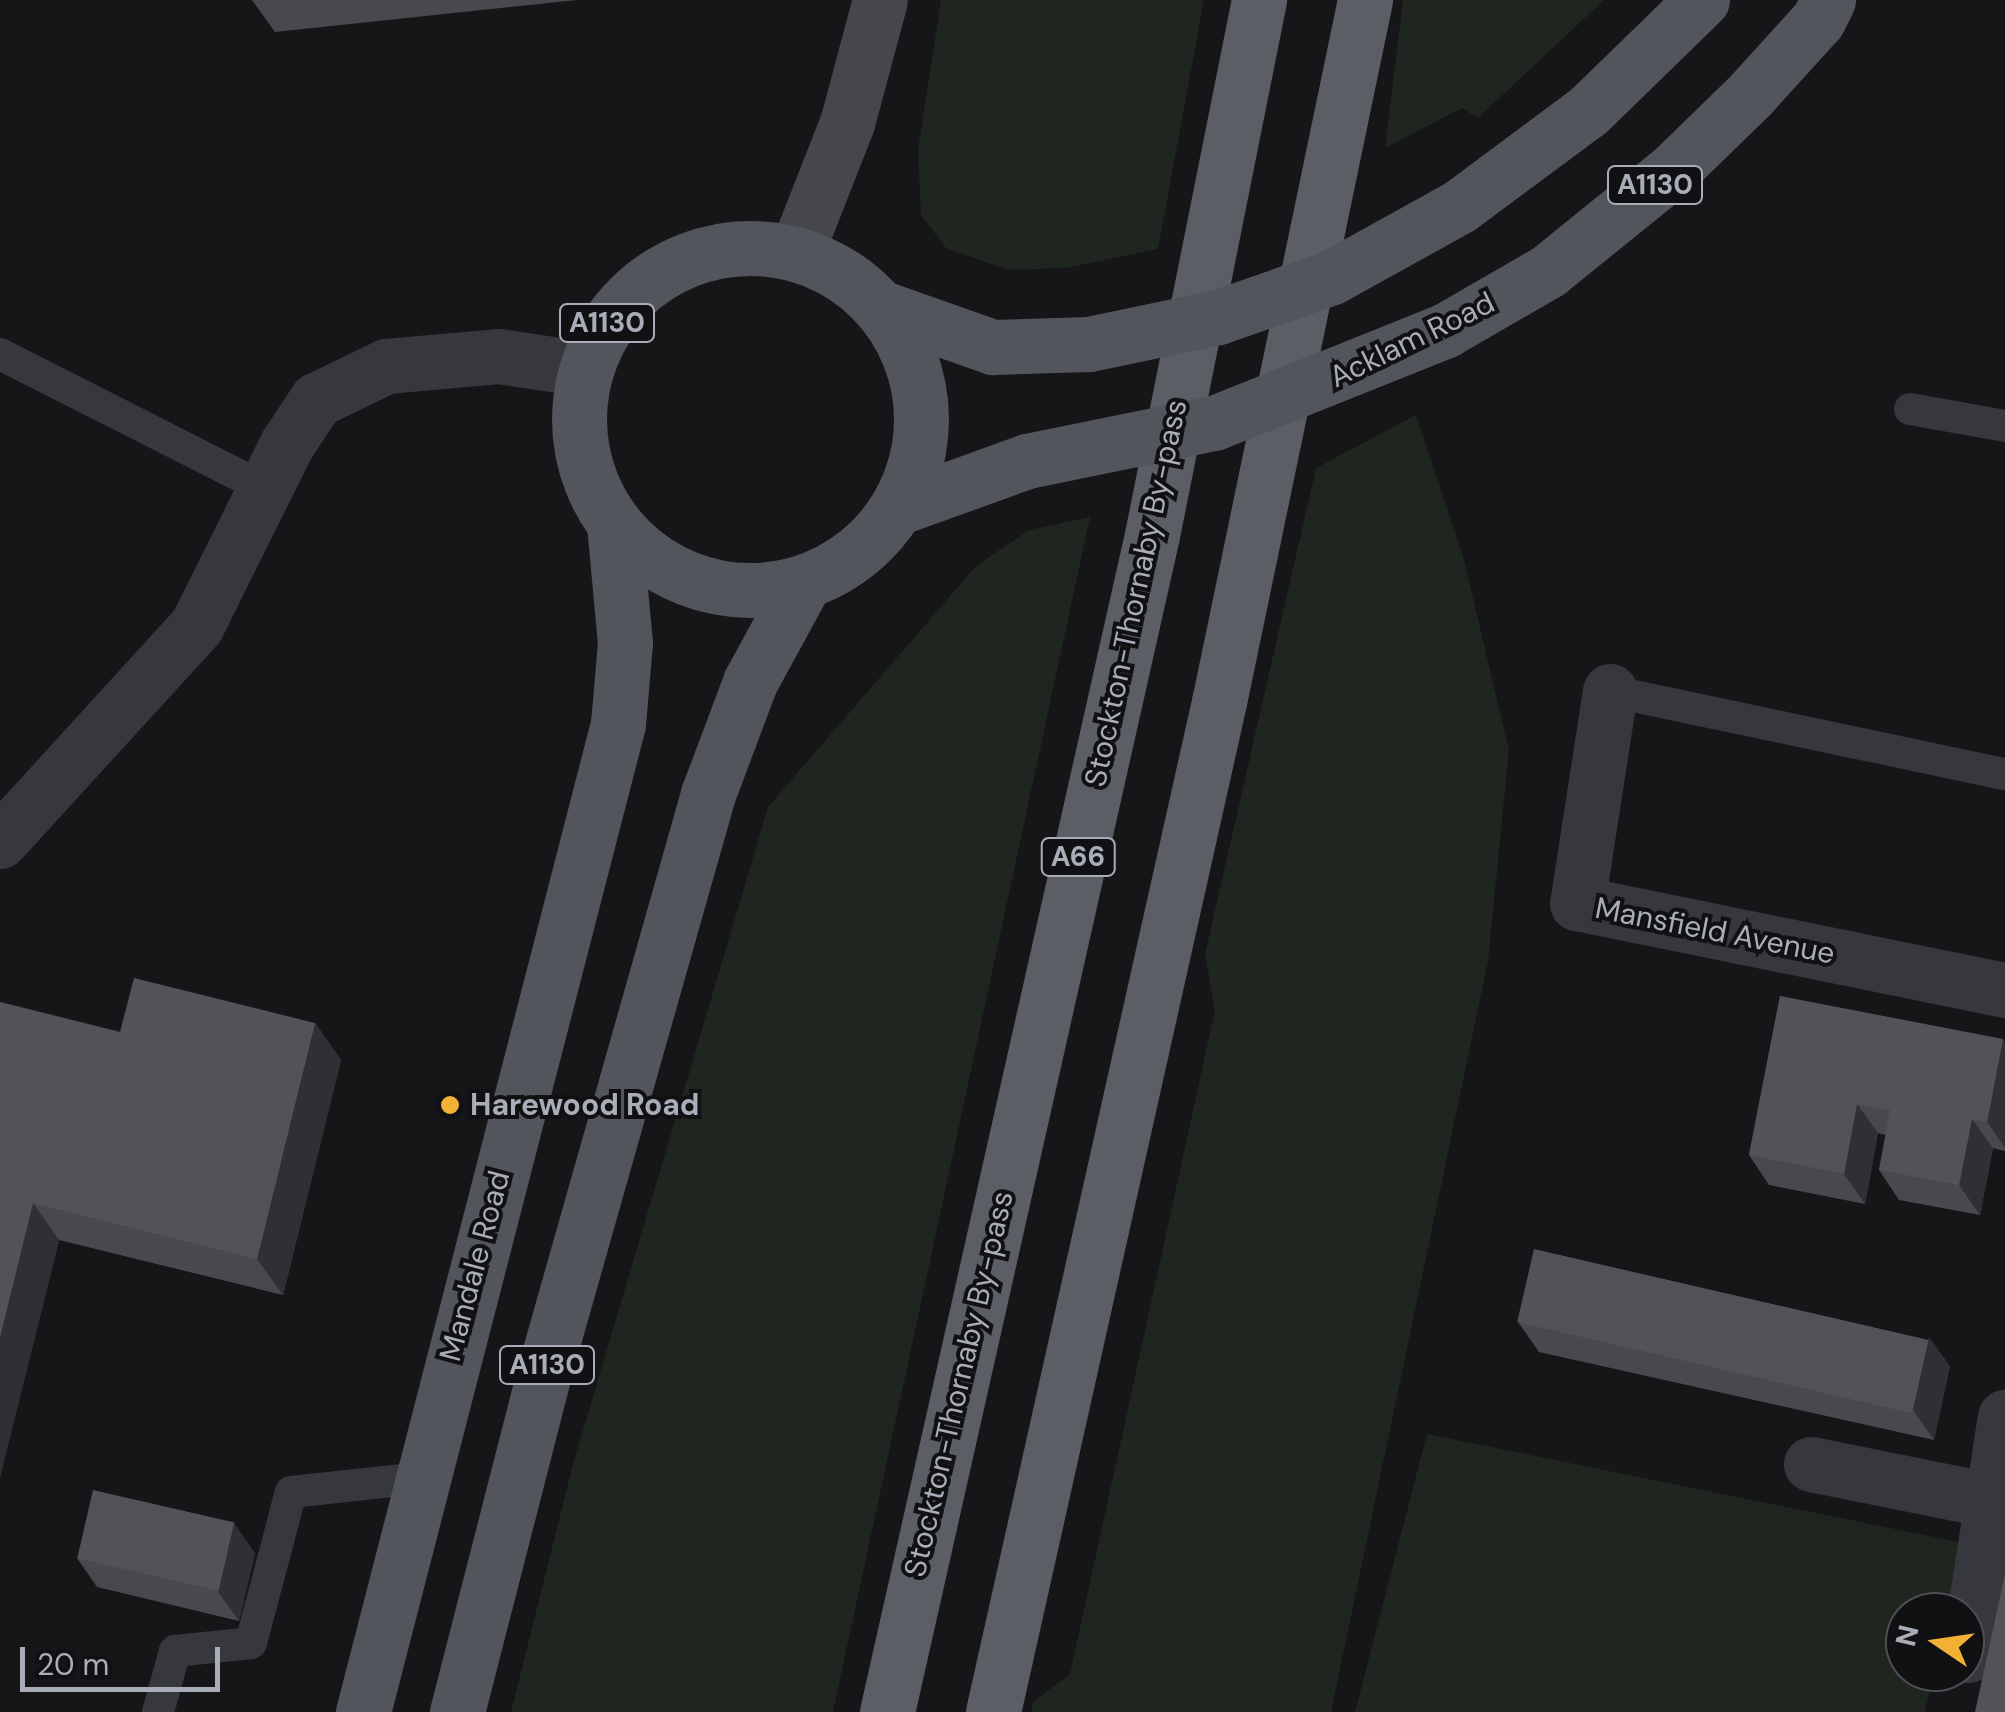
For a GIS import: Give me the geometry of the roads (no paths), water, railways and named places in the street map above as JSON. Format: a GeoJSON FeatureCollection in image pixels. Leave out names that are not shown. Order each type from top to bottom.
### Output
{"type":"FeatureCollection","features":[{"type":"Feature","properties":{"kind":"highway","name":"Stockton-Thornaby By-pass"},"geometry":{"type":"LineString","coordinates":[[887,1712],[1152,534],[1259,0]]}},
{"type":"Feature","properties":{"kind":"highway"},"geometry":{"type":"LineString","coordinates":[[993,1712],[1219,702],[1364,0]]}},
{"type":"Feature","properties":{"kind":"main road"},"geometry":{"type":"LineString","coordinates":[[796,253],[847,124],[880,0]]}},
{"type":"Feature","properties":{"kind":"main road","name":"A1130"},"geometry":{"type":"LineString","coordinates":[[882,308],[993,347],[1089,344],[1218,318],[1332,277],[1460,206],[1588,111],[1702,0]]}},
{"type":"Feature","properties":{"kind":"main road","name":"Acklam Road"},"geometry":{"type":"LineString","coordinates":[[897,508],[1028,461],[1214,423],[1446,330],[1548,272],[1676,168],[1772,70],[1828,0]]}},
{"type":"Feature","properties":{"kind":"main road","name":"A1130"},"geometry":{"type":"LineString","coordinates":[[744,246],[796,253],[844,274],[882,308],[910,354],[922,405],[918,458],[897,508],[841,566],[804,582],[752,591],[699,584],[652,561],[614,525],[588,477],[578,423],[586,369],[608,321],[645,282],[692,257],[744,246]]}},
{"type":"Feature","properties":{"kind":"main road","name":"Mandale Road"},"geometry":{"type":"LineString","coordinates":[[363,1712],[419,1478],[618,724],[624,643],[614,525]]}},
{"type":"Feature","properties":{"kind":"main road","name":"A1130"},"geometry":{"type":"LineString","coordinates":[[457,1712],[545,1369],[708,794],[750,682],[804,582]]}},
{"type":"Feature","properties":{"kind":"street"},"geometry":{"type":"LineString","coordinates":[[0,841],[196,625],[316,400],[386,366],[498,356],[586,369]]}},
{"type":"Feature","properties":{"kind":"street","name":"Mansfield Avenue"},"geometry":{"type":"LineString","coordinates":[[1610,690],[1577,903],[2005,990]]}},
{"type":"Feature","properties":{"kind":"street"},"geometry":{"type":"LineString","coordinates":[[1977,1592],[2005,1417]]}},
{"type":"Feature","properties":{"kind":"street"},"geometry":{"type":"LineString","coordinates":[[1811,1464],[1989,1500]]}},
{"type":"Feature","properties":{"kind":"lane"},"geometry":{"type":"LineString","coordinates":[[0,354],[266,489]]}},
{"type":"Feature","properties":{"kind":"lane"},"geometry":{"type":"LineString","coordinates":[[1910,409],[2005,426]]}},
{"type":"Feature","properties":{"kind":"lane"},"geometry":{"type":"LineString","coordinates":[[1610,690],[2005,774]]}},
{"type":"Feature","properties":{"kind":"lane"},"geometry":{"type":"LineString","coordinates":[[158,1712],[174,1651],[251,1643],[291,1492],[419,1478]]}},
{"type":"Feature","properties":{"kind":"place","name":"Harewood Road"},"geometry":{"type":"Point","coordinates":[450,1105]}}]}
